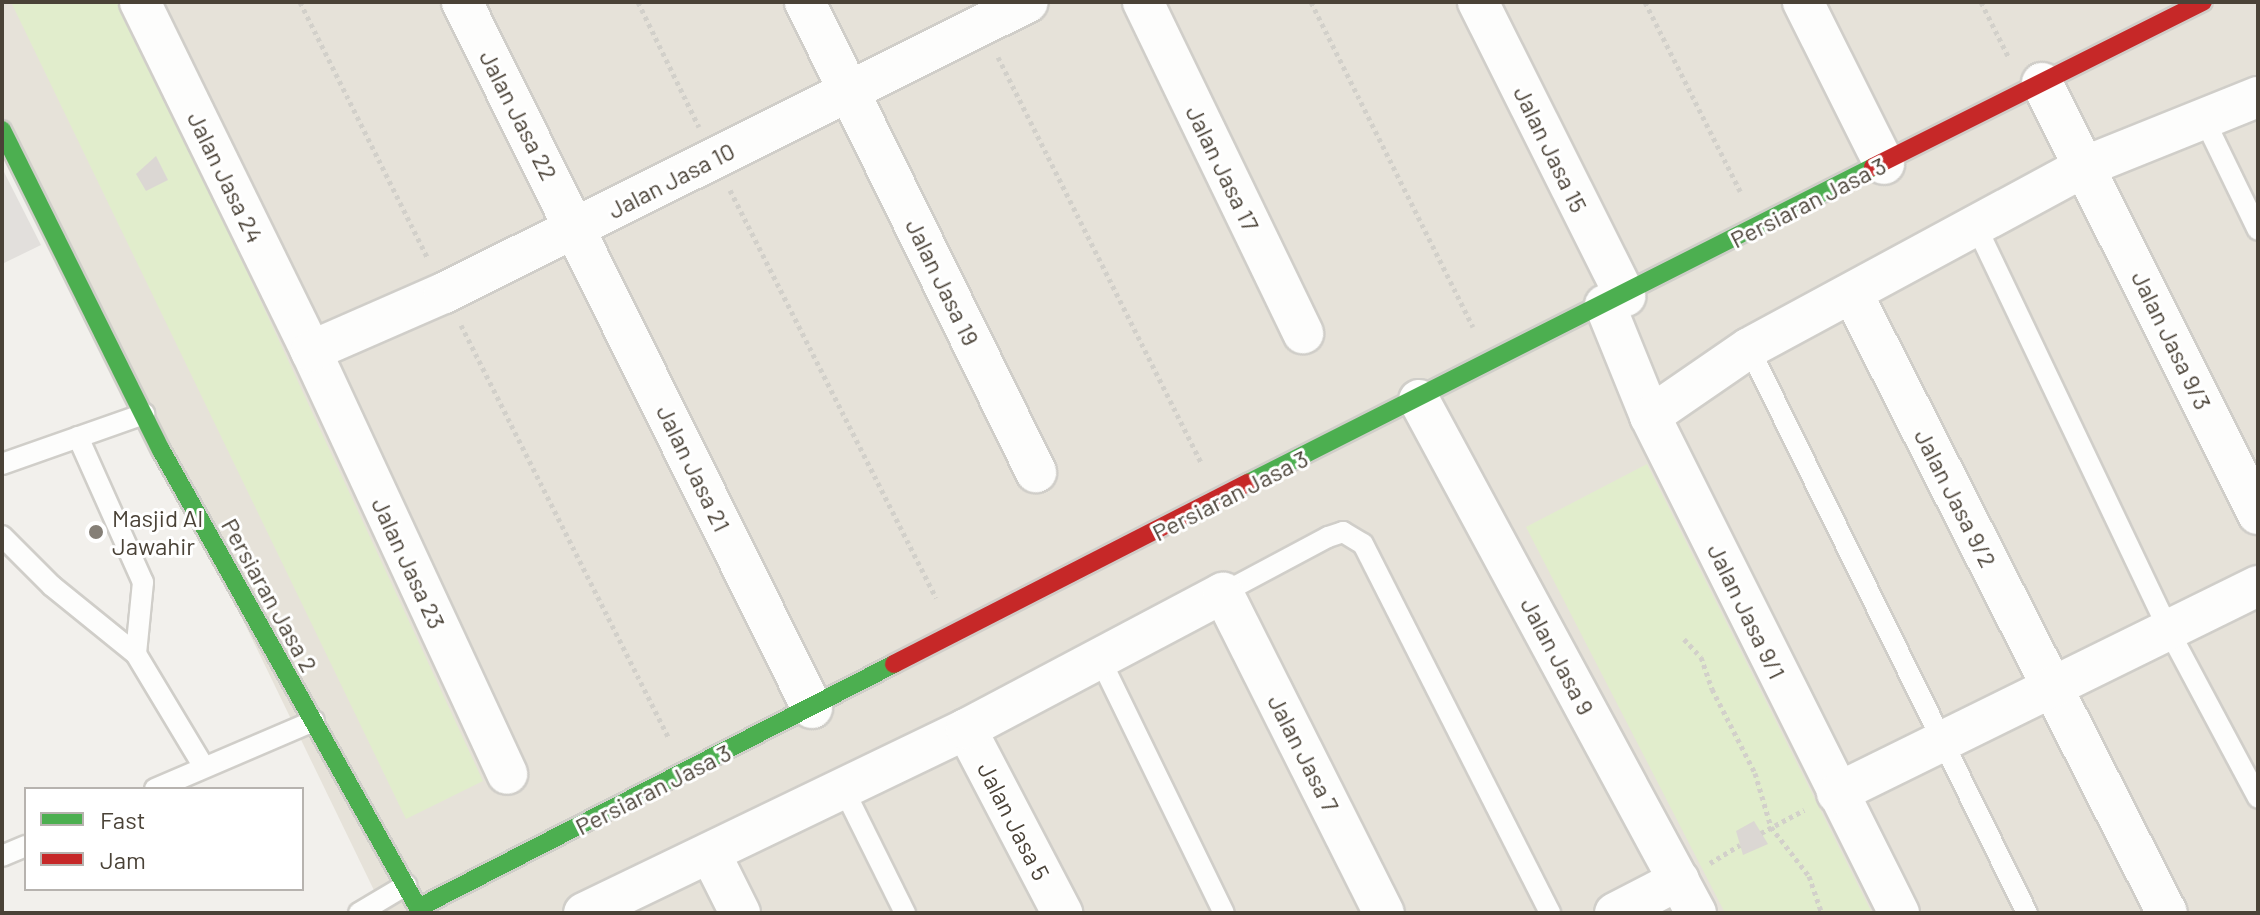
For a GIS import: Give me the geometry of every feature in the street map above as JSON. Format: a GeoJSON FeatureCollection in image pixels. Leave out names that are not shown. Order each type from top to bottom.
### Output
{"type":"FeatureCollection","features":[{"type":"Feature","properties":{"kind":"street","name":"Jalan Jasa 24"},"geometry":{"type":"LineString","coordinates":[[140,2],[311,351]]}},
{"type":"Feature","properties":{"kind":"street","name":"Jalan Jasa 22"},"geometry":{"type":"LineString","coordinates":[[462,2],[576,228]]}},
{"type":"Feature","properties":{"kind":"street","name":"Jalan Jasa 19"},"geometry":{"type":"LineString","coordinates":[[805,2],[1036,472]]}},
{"type":"Feature","properties":{"kind":"street","name":"Jalan Jasa 10"},"geometry":{"type":"LineString","coordinates":[[311,351],[444,293],[1028,2]]}},
{"type":"Feature","properties":{"kind":"street","name":"Jalan Jasa 17"},"geometry":{"type":"LineString","coordinates":[[1143,2],[1303,333]]}},
{"type":"Feature","properties":{"kind":"street","name":"Jalan Jasa 15"},"geometry":{"type":"LineString","coordinates":[[1478,2],[1615,300]]}},
{"type":"Feature","properties":{"kind":"street"},"geometry":{"type":"LineString","coordinates":[[1803,2],[1884,164]]}},
{"type":"Feature","properties":{"kind":"street","name":"Persiaran Jasa 3"},"geometry":{"type":"LineString","coordinates":[[420,910],[1419,400],[1489,360],[1615,300],[2203,2]]}},
{"type":"Feature","properties":{"kind":"street"},"geometry":{"type":"LineString","coordinates":[[2034,88],[2086,166]]}},
{"type":"Feature","properties":{"kind":"street"},"geometry":{"type":"LineString","coordinates":[[1650,416],[1749,348],[2086,166],[2258,97]]}},
{"type":"Feature","properties":{"kind":"street","name":"Persiaran Jasa 2"},"geometry":{"type":"LineString","coordinates":[[2,130],[144,414],[420,910]]}},
{"type":"Feature","properties":{"kind":"street","name":"Jalan Jasa 9/3"},"geometry":{"type":"LineString","coordinates":[[2086,166],[2258,514]]}},
{"type":"Feature","properties":{"kind":"street","name":"Jalan Jasa 21"},"geometry":{"type":"LineString","coordinates":[[576,228],[812,708]]}},
{"type":"Feature","properties":{"kind":"street","name":"Jalan Jasa 9/2"},"geometry":{"type":"LineString","coordinates":[[1852,293],[2167,913]]}},
{"type":"Feature","properties":{"kind":"street","name":"Jalan Jasa 9/1"},"geometry":{"type":"LineString","coordinates":[[1615,300],[1650,416],[1899,913]]}},
{"type":"Feature","properties":{"kind":"street","name":"Jalan Jasa 23"},"geometry":{"type":"LineString","coordinates":[[311,351],[507,774]]}},
{"type":"Feature","properties":{"kind":"street","name":"Jalan Jasa 9"},"geometry":{"type":"LineString","coordinates":[[1419,400],[1688,897]]}},
{"type":"Feature","properties":{"kind":"street"},"geometry":{"type":"LineString","coordinates":[[1837,793],[1943,744],[2258,586]]}},
{"type":"Feature","properties":{"kind":"street"},"geometry":{"type":"LineString","coordinates":[[584,913],[966,729],[1101,661],[1223,593]]}},
{"type":"Feature","properties":{"kind":"street","name":"Jalan Jasa 7"},"geometry":{"type":"LineString","coordinates":[[1223,593],[1384,913]]}},
{"type":"Feature","properties":{"kind":"street","name":"Jalan Jasa 5"},"geometry":{"type":"LineString","coordinates":[[966,729],[1062,913]]}},
{"type":"Feature","properties":{"kind":"street"},"geometry":{"type":"LineString","coordinates":[[710,853],[740,913]]}},
{"type":"Feature","properties":{"kind":"street"},"geometry":{"type":"LineString","coordinates":[[1615,913],[1688,897]]}},
{"type":"Feature","properties":{"kind":"lane"},"geometry":{"type":"LineString","coordinates":[[2204,119],[2258,230]]}},
{"type":"Feature","properties":{"kind":"lane"},"geometry":{"type":"LineString","coordinates":[[1976,226],[2169,631],[2258,798]]}},
{"type":"Feature","properties":{"kind":"lane"},"geometry":{"type":"LineString","coordinates":[[1749,348],[2027,913]]}},
{"type":"Feature","properties":{"kind":"lane"},"geometry":{"type":"LineString","coordinates":[[2,464],[144,414]]}},
{"type":"Feature","properties":{"kind":"lane"},"geometry":{"type":"LineString","coordinates":[[78,437],[143,582],[136,654]]}},
{"type":"Feature","properties":{"kind":"lane"},"geometry":{"type":"LineString","coordinates":[[1223,593],[1328,537],[1343,532],[1363,544],[1550,913]]}},
{"type":"Feature","properties":{"kind":"lane"},"geometry":{"type":"LineString","coordinates":[[2,536],[52,586],[136,654],[204,767]]}},
{"type":"Feature","properties":{"kind":"lane"},"geometry":{"type":"LineString","coordinates":[[1101,661],[1224,913]]}},
{"type":"Feature","properties":{"kind":"lane"},"geometry":{"type":"LineString","coordinates":[[159,787],[314,721]]}},
{"type":"Feature","properties":{"kind":"lane"},"geometry":{"type":"LineString","coordinates":[[843,788],[905,913]]}},
{"type":"Feature","properties":{"kind":"lane"},"geometry":{"type":"LineString","coordinates":[[2,856],[24,847]]}},
{"type":"Feature","properties":{"kind":"lane"},"geometry":{"type":"LineString","coordinates":[[359,913],[406,885]]}},
{"type":"Feature","properties":{"kind":"path"},"geometry":{"type":"LineString","coordinates":[[300,2],[686,772]]}},
{"type":"Feature","properties":{"kind":"path"},"geometry":{"type":"LineString","coordinates":[[638,2],[955,635]]}},
{"type":"Feature","properties":{"kind":"path"},"geometry":{"type":"LineString","coordinates":[[1311,2],[1489,360]]}},
{"type":"Feature","properties":{"kind":"path"},"geometry":{"type":"LineString","coordinates":[[1645,2],[1758,228]]}},
{"type":"Feature","properties":{"kind":"path"},"geometry":{"type":"LineString","coordinates":[[1981,2],[2034,88]]}},
{"type":"Feature","properties":{"kind":"path"},"geometry":{"type":"LineString","coordinates":[[982,25],[1220,501]]}},
{"type":"Feature","properties":{"kind":"path"},"geometry":{"type":"LineString","coordinates":[[1684,639],[1701,657],[1719,705],[1745,751],[1771,827],[1809,876],[1822,913]]}},
{"type":"Feature","properties":{"kind":"path"},"geometry":{"type":"LineString","coordinates":[[1761,833],[1771,827]]}},
{"type":"Feature","properties":{"kind":"shaded area"},"geometry":{"type":"Polygon","coordinates":[[[2,2],[2258,2],[2258,913],[385,913],[2,123],[2,2]]]}},
{"type":"Feature","properties":{"kind":"shaded area"},"geometry":{"type":"Polygon","coordinates":[[[2,168],[41,245],[2,264],[2,168]]]}},
{"type":"Feature","properties":{"kind":"green space"},"geometry":{"type":"Polygon","coordinates":[[[11,2],[122,2],[483,781],[406,819],[11,2]]]}},
{"type":"Feature","properties":{"kind":"green space"},"geometry":{"type":"Polygon","coordinates":[[[1647,464],[1872,913],[1725,913],[1526,527],[1647,464]]]}},
{"type":"Feature","properties":{"kind":"building"},"geometry":{"type":"Polygon","coordinates":[[[156,156],[168,180],[146,191],[136,174],[156,156]]]}},
{"type":"Feature","properties":{"kind":"building"},"geometry":{"type":"Polygon","coordinates":[[[1754,821],[1768,844],[1743,855],[1736,831],[1754,821]]]}},
{"type":"Feature","properties":{"kind":"traffic: fast"},"geometry":{"type":"LineString","coordinates":[[2,130],[161,450],[421,913]]}},
{"type":"Feature","properties":{"kind":"traffic: fast"},"geometry":{"type":"LineString","coordinates":[[1248,483],[1873,167]]}},
{"type":"Feature","properties":{"kind":"traffic: fast"},"geometry":{"type":"LineString","coordinates":[[418,908],[894,664]]}},
{"type":"Feature","properties":{"kind":"traffic: jam"},"geometry":{"type":"LineString","coordinates":[[1873,167],[2203,2]]}},
{"type":"Feature","properties":{"kind":"traffic: jam"},"geometry":{"type":"LineString","coordinates":[[894,664],[1248,483]]}},
{"type":"Feature","properties":{"kind":"place","name":"Masjid Al Jawahir"},"geometry":{"type":"Point","coordinates":[96,532]}}]}
